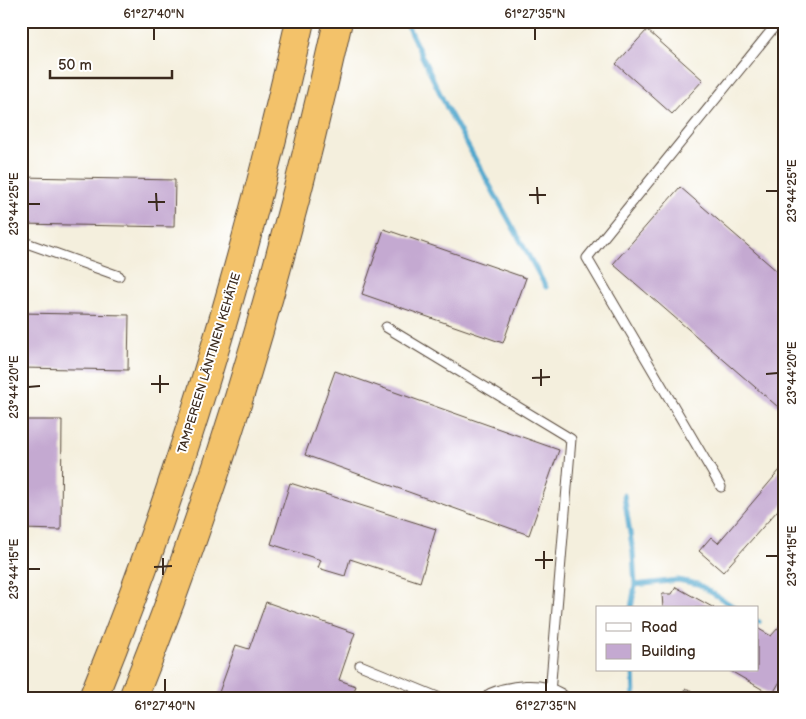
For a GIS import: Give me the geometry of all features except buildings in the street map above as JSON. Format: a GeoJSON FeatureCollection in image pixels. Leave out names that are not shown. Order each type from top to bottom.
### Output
{"type":"FeatureCollection","features":[{"type":"Feature","properties":{"kind":"highway","name":"TAMPEREEN LÄNTINEN KEHÄTIE"},"geometry":{"type":"LineString","coordinates":[[93,698],[114,647],[172,484],[230,299],[281,104],[300,21]]}},
{"type":"Feature","properties":{"kind":"highway"},"geometry":{"type":"LineString","coordinates":[[133,698],[207,500],[265,310],[317,115],[338,21]]}},
{"type":"Feature","properties":{"kind":"street"},"geometry":{"type":"LineString","coordinates":[[492,698],[522,691],[555,695]]}},
{"type":"Feature","properties":{"kind":"lane"},"geometry":{"type":"LineString","coordinates":[[721,487],[587,258],[779,21]]}},
{"type":"Feature","properties":{"kind":"lane"},"geometry":{"type":"LineString","coordinates":[[21,241],[119,276]]}},
{"type":"Feature","properties":{"kind":"lane"},"geometry":{"type":"LineString","coordinates":[[386,327],[571,439],[555,695]]}},
{"type":"Feature","properties":{"kind":"lane"},"geometry":{"type":"LineString","coordinates":[[360,665],[440,698]]}},
{"type":"Feature","properties":{"kind":"lane"},"geometry":{"type":"LineString","coordinates":[[685,698],[687,694],[691,698]]}},
{"type":"Feature","properties":{"kind":"waterway"},"geometry":{"type":"LineString","coordinates":[[405,21],[448,110],[546,287]]}},
{"type":"Feature","properties":{"kind":"waterway"},"geometry":{"type":"LineString","coordinates":[[624,495],[633,552],[635,585],[631,606]]}},
{"type":"Feature","properties":{"kind":"waterway"},"geometry":{"type":"LineString","coordinates":[[635,585],[678,580],[698,584],[733,606]]}},
{"type":"Feature","properties":{"kind":"waterway"},"geometry":{"type":"LineString","coordinates":[[633,672],[634,698]]}}]}
